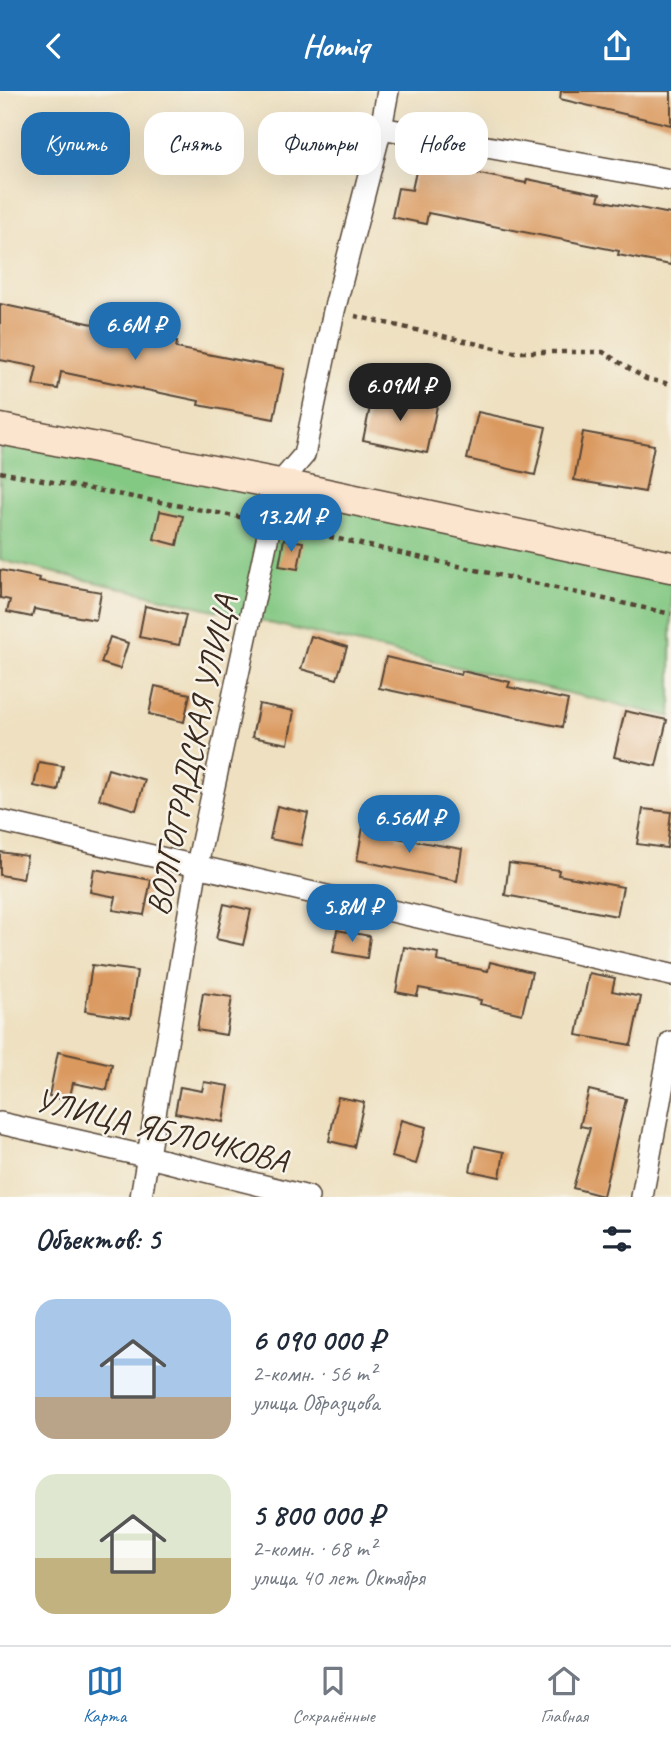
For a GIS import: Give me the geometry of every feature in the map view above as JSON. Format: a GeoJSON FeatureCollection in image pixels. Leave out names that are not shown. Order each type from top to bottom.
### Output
{"type":"FeatureCollection","features":[{"type":"Feature","properties":{"kind":"street","name":"ВОЛГОГРАДСКАЯ УЛИЦА"},"geometry":{"type":"LineString","coordinates":[[381,128],[388,91]]}},
{"type":"Feature","properties":{"kind":"street"},"geometry":{"type":"LineString","coordinates":[[381,128],[671,180]]}},
{"type":"Feature","properties":{"kind":"street","name":"ВОЛГОГРАДСКАЯ УЛИЦА"},"geometry":{"type":"LineString","coordinates":[[141,1197],[197,865],[270,523],[279,484],[304,456],[334,311],[369,175]]}},
{"type":"Feature","properties":{"kind":"street"},"geometry":{"type":"LineString","coordinates":[[0,429],[279,484],[671,567]]}},
{"type":"Feature","properties":{"kind":"street"},"geometry":{"type":"LineString","coordinates":[[0,821],[671,975]]}},
{"type":"Feature","properties":{"kind":"street"},"geometry":{"type":"LineString","coordinates":[[642,1197],[671,1042]]}},
{"type":"Feature","properties":{"kind":"street","name":"УЛИЦА ЯБЛОЧКОВА"},"geometry":{"type":"LineString","coordinates":[[0,1123],[308,1197]]}},
{"type":"Feature","properties":{"kind":"path"},"geometry":{"type":"LineString","coordinates":[[334,311],[513,352],[603,352],[646,379],[671,384]]}},
{"type":"Feature","properties":{"kind":"path"},"geometry":{"type":"LineString","coordinates":[[0,472],[270,523],[671,614]]}},
{"type":"Feature","properties":{"kind":"green space"},"geometry":{"type":"Polygon","coordinates":[[[0,429],[671,567],[671,717],[0,560],[0,429]]]}},
{"type":"Feature","properties":{"kind":"building"},"geometry":{"type":"Polygon","coordinates":[[[561,91],[671,91],[671,125],[560,99],[561,91]]]}},
{"type":"Feature","properties":{"kind":"building"},"geometry":{"type":"Polygon","coordinates":[[[415,175],[485,175],[526,183],[527,179],[600,194],[598,200],[671,214],[671,265],[618,255],[619,251],[428,213],[426,224],[392,217],[398,188],[412,190],[415,175]]]}},
{"type":"Feature","properties":{"kind":"building"},"geometry":{"type":"Polygon","coordinates":[[[0,304],[177,342],[176,348],[284,369],[274,419],[198,405],[199,401],[61,372],[58,389],[33,385],[37,367],[0,360],[0,304]]]}},
{"type":"Feature","properties":{"kind":"building"},"geometry":{"type":"Polygon","coordinates":[[[373,393],[437,406],[427,453],[363,440],[373,393]]]}},
{"type":"Feature","properties":{"kind":"building"},"geometry":{"type":"Polygon","coordinates":[[[478,412],[546,427],[535,475],[467,459],[478,412]]]}},
{"type":"Feature","properties":{"kind":"building"},"geometry":{"type":"Polygon","coordinates":[[[583,432],[654,445],[645,492],[574,480],[583,432]]]}},
{"type":"Feature","properties":{"kind":"building"},"geometry":{"type":"Polygon","coordinates":[[[160,511],[183,516],[177,545],[154,539],[160,511]]]}},
{"type":"Feature","properties":{"kind":"building"},"geometry":{"type":"Polygon","coordinates":[[[284,539],[303,542],[298,569],[279,566],[284,539]]]}},
{"type":"Feature","properties":{"kind":"building"},"geometry":{"type":"Polygon","coordinates":[[[0,570],[40,578],[39,581],[101,592],[96,620],[34,609],[32,617],[7,612],[10,600],[0,598],[0,570]]]}},
{"type":"Feature","properties":{"kind":"building"},"geometry":{"type":"Polygon","coordinates":[[[145,606],[186,615],[179,645],[139,637],[145,606]]]}},
{"type":"Feature","properties":{"kind":"building"},"geometry":{"type":"Polygon","coordinates":[[[311,636],[347,647],[337,679],[301,669],[311,636]]]}},
{"type":"Feature","properties":{"kind":"building"},"geometry":{"type":"Polygon","coordinates":[[[110,637],[128,643],[120,669],[101,663],[110,637]]]}},
{"type":"Feature","properties":{"kind":"building"},"geometry":{"type":"Polygon","coordinates":[[[386,657],[461,675],[462,671],[510,682],[508,687],[568,700],[562,727],[379,688],[386,657]]]}},
{"type":"Feature","properties":{"kind":"building"},"geometry":{"type":"Polygon","coordinates":[[[155,686],[190,694],[184,722],[149,714],[155,686]]]}},
{"type":"Feature","properties":{"kind":"building"},"geometry":{"type":"Polygon","coordinates":[[[259,704],[294,711],[288,744],[252,737],[259,704]]]}},
{"type":"Feature","properties":{"kind":"building"},"geometry":{"type":"Polygon","coordinates":[[[625,711],[667,720],[656,766],[614,757],[625,711]]]}},
{"type":"Feature","properties":{"kind":"building"},"geometry":{"type":"Polygon","coordinates":[[[39,762],[63,766],[58,791],[34,786],[39,762]]]}},
{"type":"Feature","properties":{"kind":"building"},"geometry":{"type":"Polygon","coordinates":[[[108,769],[145,780],[136,810],[99,799],[108,769]]]}},
{"type":"Feature","properties":{"kind":"building"},"geometry":{"type":"Polygon","coordinates":[[[277,806],[308,813],[301,845],[270,839],[277,806]]]}},
{"type":"Feature","properties":{"kind":"building"},"geometry":{"type":"Polygon","coordinates":[[[643,809],[671,812],[667,848],[637,844],[643,809]]]}},
{"type":"Feature","properties":{"kind":"building"},"geometry":{"type":"Polygon","coordinates":[[[363,827],[397,835],[397,838],[462,849],[457,881],[357,860],[363,827]]]}},
{"type":"Feature","properties":{"kind":"building"},"geometry":{"type":"Polygon","coordinates":[[[0,852],[27,856],[23,879],[0,875],[0,852]]]}},
{"type":"Feature","properties":{"kind":"building"},"geometry":{"type":"Polygon","coordinates":[[[509,863],[559,870],[558,875],[623,887],[617,916],[505,895],[509,863]]]}},
{"type":"Feature","properties":{"kind":"building"},"geometry":{"type":"Polygon","coordinates":[[[94,869],[151,880],[144,915],[113,910],[116,897],[90,892],[94,869]]]}},
{"type":"Feature","properties":{"kind":"building"},"geometry":{"type":"Polygon","coordinates":[[[224,904],[251,910],[243,945],[216,939],[224,904]]]}},
{"type":"Feature","properties":{"kind":"building"},"geometry":{"type":"Polygon","coordinates":[[[337,930],[370,936],[367,958],[333,952],[337,930]]]}},
{"type":"Feature","properties":{"kind":"building"},"geometry":{"type":"Polygon","coordinates":[[[404,947],[438,953],[437,961],[488,971],[490,962],[532,972],[522,1014],[480,1004],[481,1000],[419,988],[417,996],[396,992],[404,947]]]}},
{"type":"Feature","properties":{"kind":"building"},"geometry":{"type":"Polygon","coordinates":[[[92,965],[137,971],[130,1018],[85,1011],[92,965]]]}},
{"type":"Feature","properties":{"kind":"building"},"geometry":{"type":"Polygon","coordinates":[[[589,973],[615,978],[612,991],[641,997],[631,1045],[577,1035],[589,973]]]}},
{"type":"Feature","properties":{"kind":"building"},"geometry":{"type":"Polygon","coordinates":[[[203,993],[232,997],[226,1035],[197,1030],[203,993]]]}},
{"type":"Feature","properties":{"kind":"building"},"geometry":{"type":"Polygon","coordinates":[[[58,1052],[112,1064],[107,1090],[73,1083],[69,1101],[49,1096],[58,1052]]]}},
{"type":"Feature","properties":{"kind":"building"},"geometry":{"type":"Polygon","coordinates":[[[204,1082],[229,1086],[223,1122],[175,1113],[180,1087],[202,1091],[204,1082]]]}},
{"type":"Feature","properties":{"kind":"building"},"geometry":{"type":"Polygon","coordinates":[[[589,1090],[626,1099],[603,1196],[573,1188],[590,1128],[580,1126],[589,1090]]]}},
{"type":"Feature","properties":{"kind":"building"},"geometry":{"type":"Polygon","coordinates":[[[338,1097],[364,1102],[354,1147],[329,1141],[338,1097]]]}},
{"type":"Feature","properties":{"kind":"building"},"geometry":{"type":"Polygon","coordinates":[[[401,1120],[426,1127],[416,1164],[392,1157],[401,1120]]]}},
{"type":"Feature","properties":{"kind":"building"},"geometry":{"type":"Polygon","coordinates":[[[475,1146],[504,1152],[500,1177],[470,1171],[475,1146]]]}}]}
